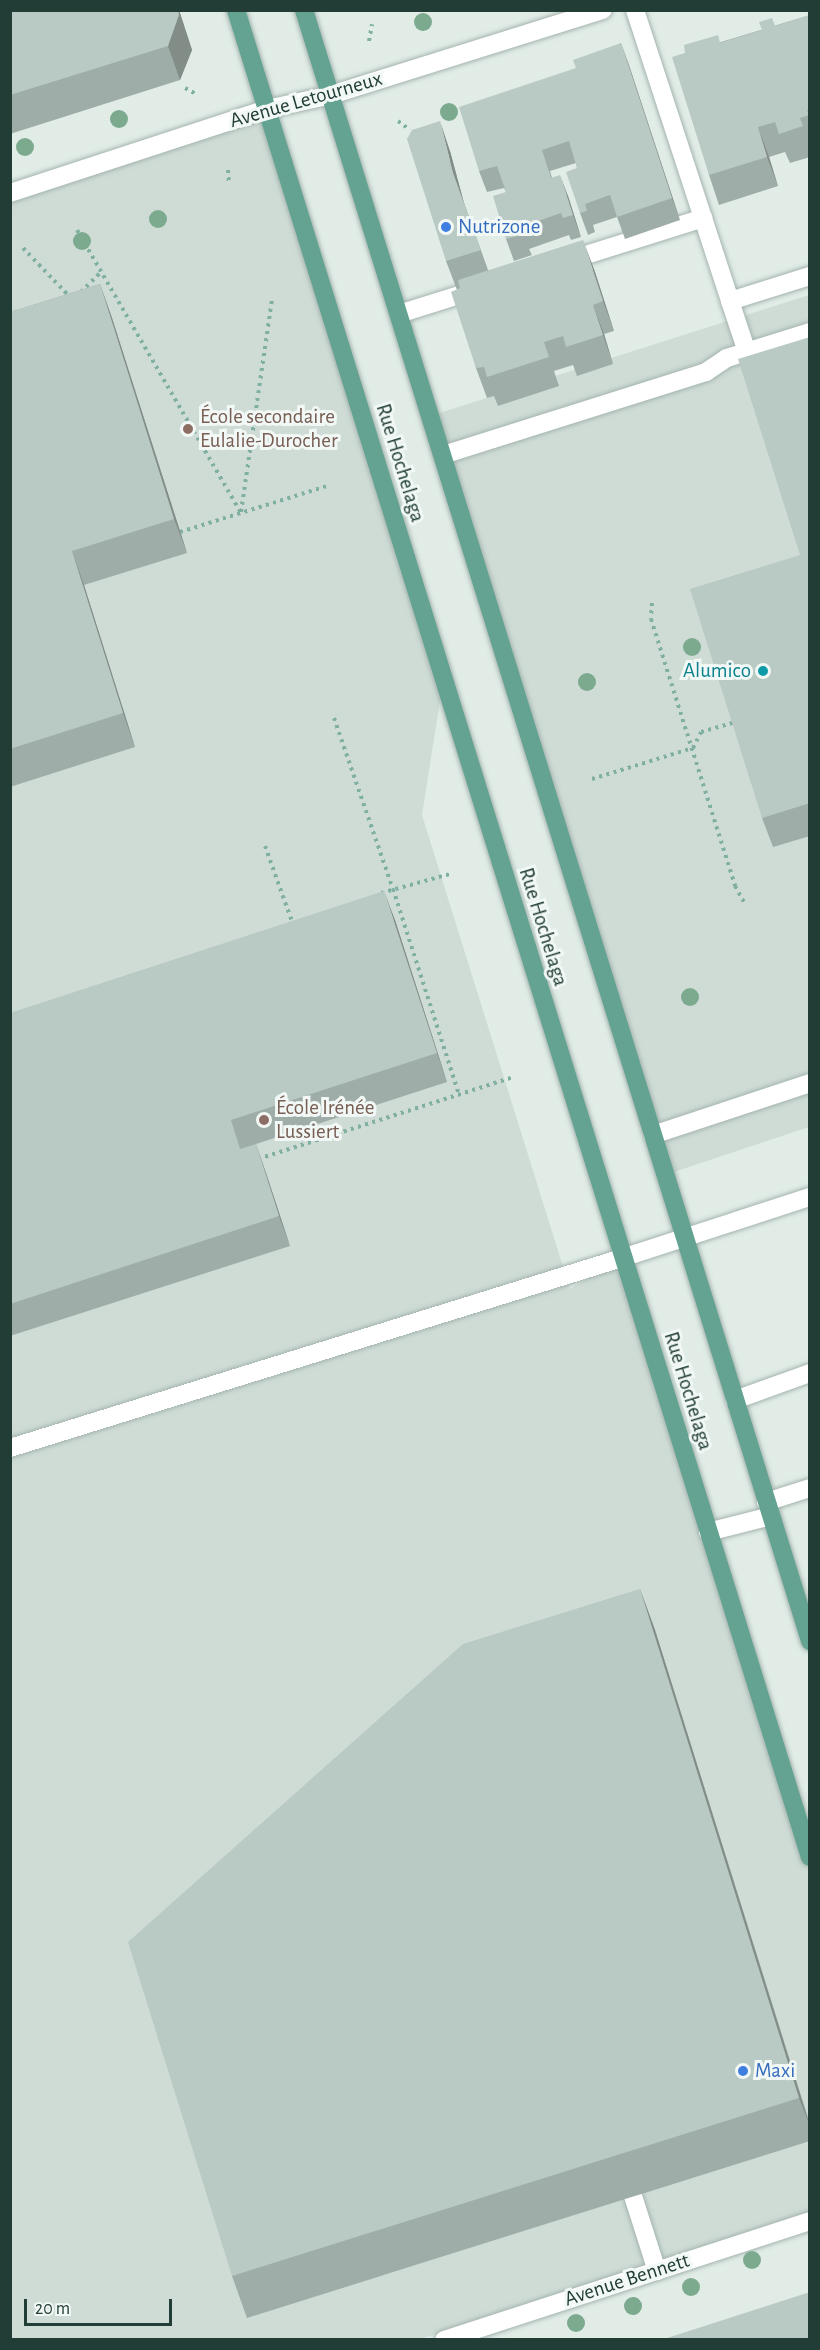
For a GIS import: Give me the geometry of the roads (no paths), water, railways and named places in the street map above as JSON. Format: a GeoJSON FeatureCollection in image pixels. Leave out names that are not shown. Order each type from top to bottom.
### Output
{"type":"FeatureCollection","features":[{"type":"Feature","properties":{"kind":"main road","name":"Rue Hochelaga"},"geometry":{"type":"LineString","coordinates":[[236,10],[810,1857]]}},
{"type":"Feature","properties":{"kind":"main road","name":"Rue Hochelaga"},"geometry":{"type":"LineString","coordinates":[[304,10],[810,1641]]}},
{"type":"Feature","properties":{"kind":"street","name":"Avenue Letourneux"},"geometry":{"type":"LineString","coordinates":[[10,193],[267,109],[331,95],[603,10]]}},
{"type":"Feature","properties":{"kind":"street"},"geometry":{"type":"LineString","coordinates":[[635,10],[747,352]]}},
{"type":"Feature","properties":{"kind":"street"},"geometry":{"type":"LineString","coordinates":[[546,268],[703,218]]}},
{"type":"Feature","properties":{"kind":"street"},"geometry":{"type":"LineString","coordinates":[[730,301],[810,276]]}},
{"type":"Feature","properties":{"kind":"street"},"geometry":{"type":"LineString","coordinates":[[399,314],[489,286]]}},
{"type":"Feature","properties":{"kind":"street"},"geometry":{"type":"LineString","coordinates":[[442,455],[706,372],[727,358],[810,332]]}},
{"type":"Feature","properties":{"kind":"street"},"geometry":{"type":"LineString","coordinates":[[653,1135],[810,1083]]}},
{"type":"Feature","properties":{"kind":"street"},"geometry":{"type":"LineString","coordinates":[[10,1448],[622,1258],[810,1197]]}},
{"type":"Feature","properties":{"kind":"street"},"geometry":{"type":"LineString","coordinates":[[735,1400],[810,1373]]}},
{"type":"Feature","properties":{"kind":"street"},"geometry":{"type":"LineString","coordinates":[[708,1532],[769,1509],[810,1488]]}},
{"type":"Feature","properties":{"kind":"street"},"geometry":{"type":"LineString","coordinates":[[633,2196],[657,2271]]}},
{"type":"Feature","properties":{"kind":"street","name":"Avenue Bennett"},"geometry":{"type":"LineString","coordinates":[[444,2340],[810,2221]]}},
{"type":"Feature","properties":{"kind":"place","name":"Nutrizone"},"geometry":{"type":"Point","coordinates":[446,227]}},
{"type":"Feature","properties":{"kind":"place","name":"École secondaire Eulalie-Durocher"},"geometry":{"type":"Point","coordinates":[188,429]}},
{"type":"Feature","properties":{"kind":"place","name":"Alumico"},"geometry":{"type":"Point","coordinates":[763,671]}},
{"type":"Feature","properties":{"kind":"place","name":"École Irénée Lussiert"},"geometry":{"type":"Point","coordinates":[264,1120]}},
{"type":"Feature","properties":{"kind":"place","name":"Maxi"},"geometry":{"type":"Point","coordinates":[743,2071]}}]}
